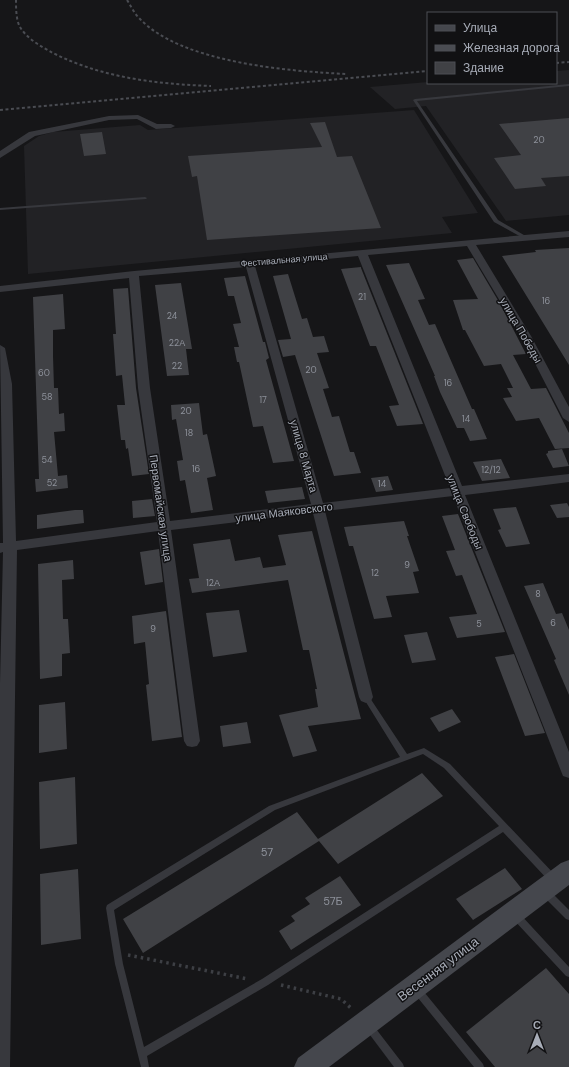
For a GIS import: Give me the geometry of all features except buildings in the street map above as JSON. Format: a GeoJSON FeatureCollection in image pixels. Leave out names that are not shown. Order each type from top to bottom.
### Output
{"type":"FeatureCollection","features":[{"type":"Feature","properties":{"kind":"street"},"geometry":{"type":"LineString","coordinates":[[0,155],[32,134],[109,118],[138,117],[156,127],[171,126]]}},
{"type":"Feature","properties":{"kind":"street","name":"Фестивальная улица"},"geometry":{"type":"LineString","coordinates":[[0,289],[134,274],[569,234]]}},
{"type":"Feature","properties":{"kind":"street","name":"улица Победы"},"geometry":{"type":"LineString","coordinates":[[470,243],[526,336],[569,418]]}},
{"type":"Feature","properties":{"kind":"street","name":"улица Свободы"},"geometry":{"type":"LineString","coordinates":[[362,253],[569,771]]}},
{"type":"Feature","properties":{"kind":"street","name":"улица 8 Марта"},"geometry":{"type":"LineString","coordinates":[[250,264],[318,508],[366,697]]}},
{"type":"Feature","properties":{"kind":"street","name":"Первомайская улица"},"geometry":{"type":"LineString","coordinates":[[134,274],[144,388],[164,526],[192,741]]}},
{"type":"Feature","properties":{"kind":"street"},"geometry":{"type":"LineString","coordinates":[[0,348],[6,384],[0,1067]]}},
{"type":"Feature","properties":{"kind":"street","name":"улица Маяковского"},"geometry":{"type":"LineString","coordinates":[[5,548],[164,526],[569,478]]}},
{"type":"Feature","properties":{"kind":"street","name":"Весенняя улица"},"geometry":{"type":"LineString","coordinates":[[307,1067],[556,881]]}},
{"type":"Feature","properties":{"kind":"lane"},"geometry":{"type":"LineString","coordinates":[[527,238],[496,221],[414,100],[569,85]]}},
{"type":"Feature","properties":{"kind":"lane"},"geometry":{"type":"LineString","coordinates":[[0,209],[145,198]]}},
{"type":"Feature","properties":{"kind":"lane"},"geometry":{"type":"LineString","coordinates":[[366,697],[405,758]]}},
{"type":"Feature","properties":{"kind":"lane"},"geometry":{"type":"LineString","coordinates":[[145,1067],[119,964],[110,908],[272,808],[424,751],[447,766],[556,881],[569,916]]}},
{"type":"Feature","properties":{"kind":"lane"},"geometry":{"type":"LineString","coordinates":[[141,1054],[265,982],[504,827]]}},
{"type":"Feature","properties":{"kind":"lane"},"geometry":{"type":"LineString","coordinates":[[513,913],[569,974]]}},
{"type":"Feature","properties":{"kind":"lane"},"geometry":{"type":"LineString","coordinates":[[415,987],[480,1067]]}},
{"type":"Feature","properties":{"kind":"lane"},"geometry":{"type":"LineString","coordinates":[[366,1023],[400,1067]]}},
{"type":"Feature","properties":{"kind":"shaded area"},"geometry":{"type":"Polygon","coordinates":[[[569,70],[569,215],[506,221],[426,106],[395,109],[370,87],[427,82],[427,84],[557,84],[557,71],[569,70]]]}},
{"type":"Feature","properties":{"kind":"shaded area"},"geometry":{"type":"Polygon","coordinates":[[[414,110],[478,213],[442,217],[452,233],[28,274],[24,146],[39,136],[53,132],[140,125],[148,130],[414,110]]]}},
{"type":"Feature","properties":{"kind":"railway"},"geometry":{"type":"LineString","coordinates":[[16,0],[16,14],[20,27],[23,31],[44,48],[72,62],[110,74],[130,78],[170,84],[211,86]]}},
{"type":"Feature","properties":{"kind":"railway"},"geometry":{"type":"LineString","coordinates":[[127,0],[139,18],[158,33],[181,45],[208,55],[266,67],[346,74]]}},
{"type":"Feature","properties":{"kind":"railway"},"geometry":{"type":"LineString","coordinates":[[557,63],[569,62]]}},
{"type":"Feature","properties":{"kind":"railway"},"geometry":{"type":"LineString","coordinates":[[0,110],[427,71]]}}]}
